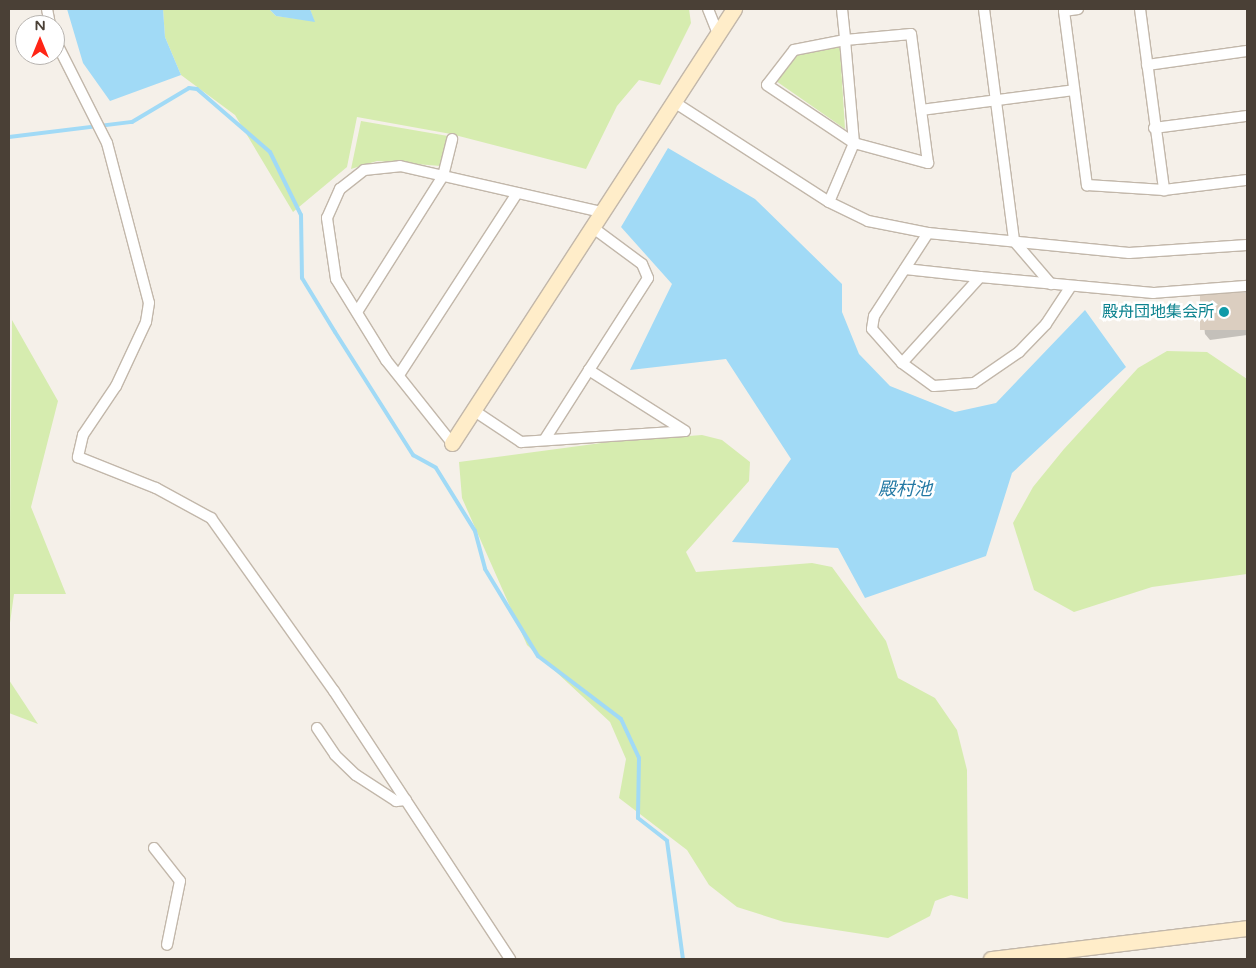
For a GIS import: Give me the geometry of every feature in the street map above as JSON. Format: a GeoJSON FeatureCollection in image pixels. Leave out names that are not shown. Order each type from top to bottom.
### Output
{"type":"FeatureCollection","features":[{"type":"Feature","properties":{"kind":"street"},"geometry":{"type":"LineString","coordinates":[[708,9],[718,34]]}},
{"type":"Feature","properties":{"kind":"street"},"geometry":{"type":"LineString","coordinates":[[601,212],[444,176],[380,166],[364,170],[340,189],[327,218],[329,257],[336,279],[357,312],[399,375],[452,443],[734,9]]}},
{"type":"Feature","properties":{"kind":"street"},"geometry":{"type":"LineString","coordinates":[[829,202],[854,143],[842,9]]}},
{"type":"Feature","properties":{"kind":"street"},"geometry":{"type":"LineString","coordinates":[[984,9],[1014,241],[1050,284]]}},
{"type":"Feature","properties":{"kind":"street"},"geometry":{"type":"LineString","coordinates":[[1078,9],[1064,11],[1087,184],[1164,190],[1247,180]]}},
{"type":"Feature","properties":{"kind":"street"},"geometry":{"type":"LineString","coordinates":[[1140,9],[1154,128],[1164,190]]}},
{"type":"Feature","properties":{"kind":"street"},"geometry":{"type":"LineString","coordinates":[[911,34],[920,110],[928,163],[854,143],[767,85],[794,50],[845,40],[911,34]]}},
{"type":"Feature","properties":{"kind":"street"},"geometry":{"type":"LineString","coordinates":[[1146,65],[1247,51]]}},
{"type":"Feature","properties":{"kind":"street"},"geometry":{"type":"LineString","coordinates":[[65,59],[108,143],[149,303],[146,322],[116,386],[83,435],[78,457],[156,488],[211,518],[406,800],[510,959]]}},
{"type":"Feature","properties":{"kind":"street"},"geometry":{"type":"LineString","coordinates":[[920,110],[1074,90]]}},
{"type":"Feature","properties":{"kind":"street"},"geometry":{"type":"LineString","coordinates":[[674,102],[829,202],[868,221],[928,233],[1159,254],[1247,245]]}},
{"type":"Feature","properties":{"kind":"street"},"geometry":{"type":"LineString","coordinates":[[1154,128],[1247,116]]}},
{"type":"Feature","properties":{"kind":"street"},"geometry":{"type":"LineString","coordinates":[[357,312],[444,176],[452,139]]}},
{"type":"Feature","properties":{"kind":"street"},"geometry":{"type":"LineString","coordinates":[[399,375],[517,193]]}},
{"type":"Feature","properties":{"kind":"street"},"geometry":{"type":"LineString","coordinates":[[545,439],[648,278],[642,264],[592,227]]}},
{"type":"Feature","properties":{"kind":"street"},"geometry":{"type":"LineString","coordinates":[[928,233],[872,323],[876,336],[902,363],[934,386],[974,383],[1039,331],[1071,286]]}},
{"type":"Feature","properties":{"kind":"street"},"geometry":{"type":"LineString","coordinates":[[905,269],[1071,286],[1180,293],[1247,286]]}},
{"type":"Feature","properties":{"kind":"street"},"geometry":{"type":"LineString","coordinates":[[902,363],[980,277]]}},
{"type":"Feature","properties":{"kind":"street"},"geometry":{"type":"LineString","coordinates":[[473,410],[521,442],[685,431],[589,370]]}},
{"type":"Feature","properties":{"kind":"street"},"geometry":{"type":"LineString","coordinates":[[317,728],[335,756],[356,775],[396,801],[406,800]]}},
{"type":"Feature","properties":{"kind":"street"},"geometry":{"type":"LineString","coordinates":[[154,848],[180,881],[167,945]]}},
{"type":"Feature","properties":{"kind":"street"},"geometry":{"type":"LineString","coordinates":[[991,959],[1247,928]]}},
{"type":"Feature","properties":{"kind":"green space"},"geometry":{"type":"Polygon","coordinates":[[[163,9],[269,9],[276,16],[314,21],[310,9],[689,9],[691,23],[660,85],[639,80],[617,106],[586,169],[451,134],[357,117],[347,167],[293,212],[235,115],[181,75],[165,37],[163,9]]]}},
{"type":"Feature","properties":{"kind":"green space"},"geometry":{"type":"Polygon","coordinates":[[[836,46],[840,49],[845,129],[776,81],[798,55],[836,46]]]}},
{"type":"Feature","properties":{"kind":"green space"},"geometry":{"type":"Polygon","coordinates":[[[361,121],[448,136],[441,166],[377,161],[351,169],[361,121]]]}},
{"type":"Feature","properties":{"kind":"green space"},"geometry":{"type":"Polygon","coordinates":[[[12,320],[58,401],[31,507],[66,594],[14,594],[9,630],[12,320]]]}},
{"type":"Feature","properties":{"kind":"green space"},"geometry":{"type":"Polygon","coordinates":[[[1167,351],[1207,352],[1247,379],[1247,574],[1152,587],[1074,612],[1034,590],[1013,523],[1033,487],[1064,449],[1138,368],[1167,351]]]}},
{"type":"Feature","properties":{"kind":"green space"},"geometry":{"type":"Polygon","coordinates":[[[702,435],[722,440],[750,462],[749,481],[686,552],[696,572],[812,563],[832,567],[886,641],[898,678],[935,698],[957,730],[967,770],[968,899],[951,895],[935,901],[930,916],[888,938],[784,922],[737,907],[709,885],[687,850],[619,798],[626,759],[610,722],[527,645],[462,498],[459,462],[609,442],[702,435]]]}},
{"type":"Feature","properties":{"kind":"green space"},"geometry":{"type":"Polygon","coordinates":[[[9,680],[38,724],[9,713],[9,680]]]}},
{"type":"Feature","properties":{"kind":"water"},"geometry":{"type":"Polygon","coordinates":[[[67,9],[163,9],[165,37],[181,75],[110,101],[83,63],[67,9]]]}},
{"type":"Feature","properties":{"kind":"water"},"geometry":{"type":"Polygon","coordinates":[[[269,9],[310,9],[315,22],[276,16],[269,9]]]}},
{"type":"Feature","properties":{"kind":"water","name":"殿村池"},"geometry":{"type":"Polygon","coordinates":[[[668,148],[755,199],[842,284],[842,312],[859,354],[890,386],[955,412],[996,403],[1085,310],[1126,367],[1012,473],[986,556],[865,598],[838,548],[732,542],[791,459],[726,359],[630,370],[672,284],[621,227],[668,148]]]}},
{"type":"Feature","properties":{"kind":"building","name":"殿舟団地集会所"},"geometry":{"type":"Polygon","coordinates":[[[1200,293],[1247,293],[1247,330],[1200,330],[1200,293]]]}},
{"type":"Feature","properties":{"kind":"waterway"},"geometry":{"type":"LineString","coordinates":[[9,137],[132,122],[189,88],[197,89],[270,152],[301,215],[302,278],[335,332],[413,455],[436,468],[475,531],[485,569],[538,656],[621,719],[639,758],[638,818],[667,841],[683,959]]}},
{"type":"Feature","properties":{"kind":"place","name":"殿舟団地集会所"},"geometry":{"type":"Point","coordinates":[1224,312]}}]}
